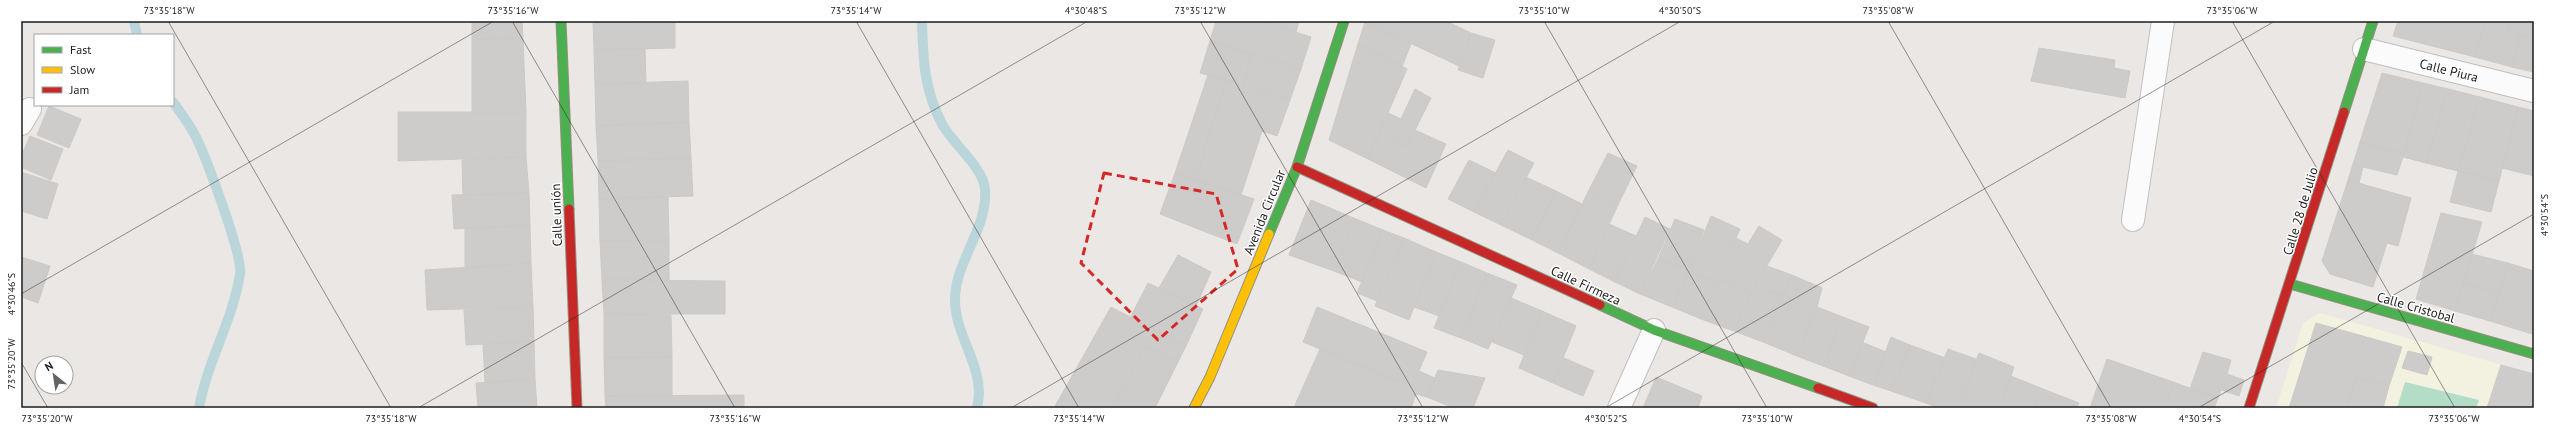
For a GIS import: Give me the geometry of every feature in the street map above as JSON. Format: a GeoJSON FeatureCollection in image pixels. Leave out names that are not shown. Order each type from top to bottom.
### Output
{"type":"FeatureCollection","features":[{"type":"Feature","properties":{"kind":"street","name":"Calle unión"},"geometry":{"type":"LineString","coordinates":[[561,21],[577,408]]}},
{"type":"Feature","properties":{"kind":"street","name":"Avenida Circular"},"geometry":{"type":"LineString","coordinates":[[1194,408],[1210,377],[1297,167],[1344,21]]}},
{"type":"Feature","properties":{"kind":"street"},"geometry":{"type":"LineString","coordinates":[[2133,220],[2162,21]]}},
{"type":"Feature","properties":{"kind":"street","name":"Calle 28 de Julio"},"geometry":{"type":"LineString","coordinates":[[2249,408],[2290,284],[2373,21]]}},
{"type":"Feature","properties":{"kind":"street","name":"Calle Piura"},"geometry":{"type":"LineString","coordinates":[[2364,49],[2534,92]]}},
{"type":"Feature","properties":{"kind":"street","name":"Calle Firmeza"},"geometry":{"type":"LineString","coordinates":[[1297,167],[1654,330],[1873,408]]}},
{"type":"Feature","properties":{"kind":"street","name":"Calle Cristobal"},"geometry":{"type":"LineString","coordinates":[[2290,284],[2534,354]]}},
{"type":"Feature","properties":{"kind":"street"},"geometry":{"type":"LineString","coordinates":[[1619,408],[1654,330]]}},
{"type":"Feature","properties":{"kind":"highlighted area"},"geometry":{"type":"Polygon","coordinates":[[[1104,173],[1216,194],[1238,269],[1158,340],[1081,263],[1104,173]]]}},
{"type":"Feature","properties":{"kind":"shaded area"},"geometry":{"type":"Polygon","coordinates":[[[2320,313],[2534,374],[2534,408],[2276,408],[2303,323],[2320,313]]]}},
{"type":"Feature","properties":{"kind":"green space"},"geometry":{"type":"Polygon","coordinates":[[[2405,382],[2479,400],[2476,408],[2397,408],[2405,382]]]}},
{"type":"Feature","properties":{"kind":"building"},"geometry":{"type":"Polygon","coordinates":[[[472,21],[522,21],[523,38],[472,39],[472,21]]]}},
{"type":"Feature","properties":{"kind":"building"},"geometry":{"type":"Polygon","coordinates":[[[675,21],[675,48],[594,50],[593,22],[675,21]]]}},
{"type":"Feature","properties":{"kind":"building"},"geometry":{"type":"Polygon","coordinates":[[[1216,21],[1261,21],[1311,37],[1301,69],[1210,41],[1216,21]]]}},
{"type":"Feature","properties":{"kind":"building"},"geometry":{"type":"Polygon","coordinates":[[[1261,21],[1299,21],[1296,32],[1261,21]]]}},
{"type":"Feature","properties":{"kind":"building"},"geometry":{"type":"Polygon","coordinates":[[[1446,21],[1471,33],[1459,66],[1365,22],[1446,21]]]}},
{"type":"Feature","properties":{"kind":"building"},"geometry":{"type":"Polygon","coordinates":[[[2398,21],[2476,21],[2484,23],[2475,57],[2393,36],[2398,21]]]}},
{"type":"Feature","properties":{"kind":"building"},"geometry":{"type":"Polygon","coordinates":[[[2485,21],[2511,21],[2508,31],[2520,34],[2512,67],[2475,57],[2485,21]]]}},
{"type":"Feature","properties":{"kind":"building"},"geometry":{"type":"Polygon","coordinates":[[[2511,21],[2534,21],[2534,38],[2508,31],[2511,21]]]}},
{"type":"Feature","properties":{"kind":"building"},"geometry":{"type":"Polygon","coordinates":[[[1365,22],[1411,44],[1402,67],[1358,44],[1365,22]]]}},
{"type":"Feature","properties":{"kind":"building"},"geometry":{"type":"Polygon","coordinates":[[[1471,33],[1495,40],[1483,78],[1458,70],[1471,33]]]}},
{"type":"Feature","properties":{"kind":"building"},"geometry":{"type":"Polygon","coordinates":[[[2520,34],[2534,38],[2533,72],[2512,67],[2520,34]]]}},
{"type":"Feature","properties":{"kind":"building"},"geometry":{"type":"Polygon","coordinates":[[[523,38],[526,112],[472,113],[472,39],[523,38]]]}},
{"type":"Feature","properties":{"kind":"building"},"geometry":{"type":"Polygon","coordinates":[[[1210,41],[1252,54],[1243,85],[1200,73],[1210,41]]]}},
{"type":"Feature","properties":{"kind":"building"},"geometry":{"type":"Polygon","coordinates":[[[1358,44],[1407,69],[1368,159],[1329,140],[1358,44]]]}},
{"type":"Feature","properties":{"kind":"building"},"geometry":{"type":"Polygon","coordinates":[[[645,48],[646,83],[595,84],[594,50],[645,48]]]}},
{"type":"Feature","properties":{"kind":"building"},"geometry":{"type":"Polygon","coordinates":[[[2039,48],[2115,60],[2114,68],[2130,71],[2125,98],[2031,81],[2039,48]]]}},
{"type":"Feature","properties":{"kind":"building"},"geometry":{"type":"Polygon","coordinates":[[[1252,54],[1301,69],[1290,100],[1243,85],[1252,54]]]}},
{"type":"Feature","properties":{"kind":"building"},"geometry":{"type":"Polygon","coordinates":[[[2382,73],[2423,83],[2404,154],[2360,142],[2382,73]]]}},
{"type":"Feature","properties":{"kind":"building"},"geometry":{"type":"Polygon","coordinates":[[[1208,75],[1227,80],[1195,180],[1175,173],[1208,75]]]}},
{"type":"Feature","properties":{"kind":"building"},"geometry":{"type":"Polygon","coordinates":[[[1227,80],[1290,100],[1277,136],[1262,131],[1241,195],[1195,180],[1227,80]]]}},
{"type":"Feature","properties":{"kind":"building"},"geometry":{"type":"Polygon","coordinates":[[[688,81],[689,122],[596,126],[595,84],[688,81]]]}},
{"type":"Feature","properties":{"kind":"building"},"geometry":{"type":"Polygon","coordinates":[[[2423,83],[2448,89],[2426,163],[2403,157],[2423,83]]]}},
{"type":"Feature","properties":{"kind":"building"},"geometry":{"type":"Polygon","coordinates":[[[1415,89],[1431,98],[1407,146],[1379,132],[1388,113],[1401,119],[1415,89]]]}},
{"type":"Feature","properties":{"kind":"building"},"geometry":{"type":"Polygon","coordinates":[[[2448,89],[2480,97],[2458,171],[2426,163],[2448,89]]]}},
{"type":"Feature","properties":{"kind":"building"},"geometry":{"type":"Polygon","coordinates":[[[2480,97],[2518,107],[2499,181],[2458,171],[2480,97]]]}},
{"type":"Feature","properties":{"kind":"building"},"geometry":{"type":"Polygon","coordinates":[[[49,106],[81,119],[69,148],[37,135],[49,106]]]}},
{"type":"Feature","properties":{"kind":"building"},"geometry":{"type":"Polygon","coordinates":[[[2518,107],[2534,111],[2534,176],[2502,168],[2518,107]]]}},
{"type":"Feature","properties":{"kind":"building"},"geometry":{"type":"Polygon","coordinates":[[[398,112],[526,112],[526,157],[398,161],[398,112]]]}},
{"type":"Feature","properties":{"kind":"building"},"geometry":{"type":"Polygon","coordinates":[[[689,122],[691,158],[598,161],[596,126],[689,122]]]}},
{"type":"Feature","properties":{"kind":"building"},"geometry":{"type":"Polygon","coordinates":[[[1415,130],[1446,144],[1426,188],[1368,159],[1379,132],[1407,146],[1415,130]]]}},
{"type":"Feature","properties":{"kind":"building"},"geometry":{"type":"Polygon","coordinates":[[[30,136],[63,149],[51,180],[21,167],[21,157],[30,136]]]}},
{"type":"Feature","properties":{"kind":"building"},"geometry":{"type":"Polygon","coordinates":[[[2360,142],[2404,154],[2397,175],[2363,167],[2359,183],[2348,180],[2360,142]]]}},
{"type":"Feature","properties":{"kind":"building"},"geometry":{"type":"Polygon","coordinates":[[[1508,150],[1534,163],[1501,225],[1474,212],[1508,150]]]}},
{"type":"Feature","properties":{"kind":"building"},"geometry":{"type":"Polygon","coordinates":[[[1608,153],[1637,166],[1617,207],[1588,192],[1608,153]]]}},
{"type":"Feature","properties":{"kind":"building"},"geometry":{"type":"Polygon","coordinates":[[[526,157],[529,193],[463,195],[462,160],[526,157]]]}},
{"type":"Feature","properties":{"kind":"building"},"geometry":{"type":"Polygon","coordinates":[[[691,158],[693,196],[599,199],[598,161],[691,158]]]}},
{"type":"Feature","properties":{"kind":"building"},"geometry":{"type":"Polygon","coordinates":[[[1469,160],[1496,173],[1474,212],[1448,199],[1469,160]]]}},
{"type":"Feature","properties":{"kind":"building"},"geometry":{"type":"Polygon","coordinates":[[[2458,171],[2499,181],[2491,212],[2450,202],[2458,171]]]}},
{"type":"Feature","properties":{"kind":"building"},"geometry":{"type":"Polygon","coordinates":[[[21,172],[58,184],[47,219],[21,211],[21,172]]]}},
{"type":"Feature","properties":{"kind":"building"},"geometry":{"type":"Polygon","coordinates":[[[1175,173],[1254,199],[1237,244],[1160,214],[1175,173]]]}},
{"type":"Feature","properties":{"kind":"building"},"geometry":{"type":"Polygon","coordinates":[[[1526,177],[1556,191],[1532,240],[1501,225],[1526,177]]]}},
{"type":"Feature","properties":{"kind":"building"},"geometry":{"type":"Polygon","coordinates":[[[2348,180],[2411,198],[2398,246],[2387,243],[2373,287],[2330,274],[2322,261],[2348,180]]]}},
{"type":"Feature","properties":{"kind":"building"},"geometry":{"type":"Polygon","coordinates":[[[1556,191],[1582,204],[1558,253],[1532,240],[1556,191]]]}},
{"type":"Feature","properties":{"kind":"building"},"geometry":{"type":"Polygon","coordinates":[[[1588,192],[1617,207],[1589,269],[1558,253],[1588,192]]]}},
{"type":"Feature","properties":{"kind":"building"},"geometry":{"type":"Polygon","coordinates":[[[529,193],[530,225],[454,229],[452,195],[529,193]]]}},
{"type":"Feature","properties":{"kind":"building"},"geometry":{"type":"Polygon","coordinates":[[[668,197],[669,240],[600,241],[599,199],[668,197]]]}},
{"type":"Feature","properties":{"kind":"building"},"geometry":{"type":"Polygon","coordinates":[[[1311,200],[1356,219],[1334,271],[1289,255],[1311,200]]]}},
{"type":"Feature","properties":{"kind":"building"},"geometry":{"type":"Polygon","coordinates":[[[2441,213],[2482,222],[2455,311],[2416,299],[2441,213]]]}},
{"type":"Feature","properties":{"kind":"building"},"geometry":{"type":"Polygon","coordinates":[[[1711,216],[1740,229],[1716,283],[1689,271],[1711,216]]]}},
{"type":"Feature","properties":{"kind":"building"},"geometry":{"type":"Polygon","coordinates":[[[1645,217],[1670,229],[1640,294],[1615,282],[1645,217]]]}},
{"type":"Feature","properties":{"kind":"building"},"geometry":{"type":"Polygon","coordinates":[[[1356,219],[1383,230],[1362,282],[1334,271],[1356,219]]]}},
{"type":"Feature","properties":{"kind":"building"},"geometry":{"type":"Polygon","coordinates":[[[1675,219],[1704,230],[1689,271],[1658,259],[1675,219]]]}},
{"type":"Feature","properties":{"kind":"building"},"geometry":{"type":"Polygon","coordinates":[[[1609,224],[1636,236],[1615,282],[1589,269],[1609,224]]]}},
{"type":"Feature","properties":{"kind":"building"},"geometry":{"type":"Polygon","coordinates":[[[530,225],[531,263],[465,268],[465,228],[530,225]]]}},
{"type":"Feature","properties":{"kind":"building"},"geometry":{"type":"Polygon","coordinates":[[[1759,226],[1782,240],[1751,293],[1719,278],[1736,238],[1748,244],[1759,226]]]}},
{"type":"Feature","properties":{"kind":"building"},"geometry":{"type":"Polygon","coordinates":[[[1383,230],[1404,238],[1377,301],[1357,293],[1383,230]]]}},
{"type":"Feature","properties":{"kind":"building"},"geometry":{"type":"Polygon","coordinates":[[[1404,238],[1436,252],[1409,320],[1375,306],[1404,238]]]}},
{"type":"Feature","properties":{"kind":"building"},"geometry":{"type":"Polygon","coordinates":[[[669,240],[669,280],[602,280],[600,241],[669,240]]]}},
{"type":"Feature","properties":{"kind":"building"},"geometry":{"type":"Polygon","coordinates":[[[1436,252],[1461,262],[1439,316],[1414,307],[1436,252]]]}},
{"type":"Feature","properties":{"kind":"building"},"geometry":{"type":"Polygon","coordinates":[[[2472,254],[2508,263],[2499,293],[2463,282],[2472,254]]]}},
{"type":"Feature","properties":{"kind":"building"},"geometry":{"type":"Polygon","coordinates":[[[1178,255],[1211,272],[1196,306],[1159,288],[1178,255]]]}},
{"type":"Feature","properties":{"kind":"building"},"geometry":{"type":"Polygon","coordinates":[[[21,257],[50,266],[38,303],[21,297],[21,257]]]}},
{"type":"Feature","properties":{"kind":"building"},"geometry":{"type":"Polygon","coordinates":[[[1658,259],[1689,271],[1672,307],[1640,294],[1658,259]]]}},
{"type":"Feature","properties":{"kind":"building"},"geometry":{"type":"Polygon","coordinates":[[[1461,262],[1487,273],[1461,338],[1434,328],[1461,262]]]}},
{"type":"Feature","properties":{"kind":"building"},"geometry":{"type":"Polygon","coordinates":[[[531,263],[533,307],[427,310],[425,270],[531,263]]]}},
{"type":"Feature","properties":{"kind":"building"},"geometry":{"type":"Polygon","coordinates":[[[2508,263],[2534,271],[2534,313],[2529,333],[2490,321],[2508,263]]]}},
{"type":"Feature","properties":{"kind":"building"},"geometry":{"type":"Polygon","coordinates":[[[1767,266],[1792,275],[1783,296],[1755,285],[1767,266]]]}},
{"type":"Feature","properties":{"kind":"building"},"geometry":{"type":"Polygon","coordinates":[[[1689,271],[1716,283],[1701,319],[1672,307],[1689,271]]]}},
{"type":"Feature","properties":{"kind":"building"},"geometry":{"type":"Polygon","coordinates":[[[1487,273],[1517,285],[1488,349],[1461,338],[1487,273]]]}},
{"type":"Feature","properties":{"kind":"building"},"geometry":{"type":"Polygon","coordinates":[[[1792,275],[1822,288],[1817,307],[1797,356],[1763,342],[1792,275]]]}},
{"type":"Feature","properties":{"kind":"building"},"geometry":{"type":"Polygon","coordinates":[[[1719,278],[1751,293],[1734,331],[1701,319],[1719,278]]]}},
{"type":"Feature","properties":{"kind":"building"},"geometry":{"type":"Polygon","coordinates":[[[602,280],[725,281],[725,314],[604,314],[602,280]]]}},
{"type":"Feature","properties":{"kind":"building"},"geometry":{"type":"Polygon","coordinates":[[[2463,282],[2499,293],[2490,321],[2455,311],[2463,282]]]}},
{"type":"Feature","properties":{"kind":"building"},"geometry":{"type":"Polygon","coordinates":[[[1148,283],[1203,309],[1186,346],[1130,318],[1148,283]]]}},
{"type":"Feature","properties":{"kind":"building"},"geometry":{"type":"Polygon","coordinates":[[[1755,285],[1783,296],[1763,342],[1734,331],[1755,285]]]}},
{"type":"Feature","properties":{"kind":"building"},"geometry":{"type":"Polygon","coordinates":[[[1511,298],[1542,311],[1524,355],[1492,342],[1511,298]]]}},
{"type":"Feature","properties":{"kind":"building"},"geometry":{"type":"Polygon","coordinates":[[[533,307],[534,341],[466,345],[464,310],[533,307]]]}},
{"type":"Feature","properties":{"kind":"building"},"geometry":{"type":"Polygon","coordinates":[[[1111,307],[1186,346],[1178,362],[1146,346],[1112,408],[1054,408],[1111,307]]]}},
{"type":"Feature","properties":{"kind":"building"},"geometry":{"type":"Polygon","coordinates":[[[1317,307],[1427,352],[1412,387],[1303,342],[1317,307]]]}},
{"type":"Feature","properties":{"kind":"building"},"geometry":{"type":"Polygon","coordinates":[[[1817,307],[1843,317],[1823,366],[1797,356],[1817,307]]]}},
{"type":"Feature","properties":{"kind":"building"},"geometry":{"type":"Polygon","coordinates":[[[1542,311],[1576,326],[1553,383],[1519,368],[1542,311]]]}},
{"type":"Feature","properties":{"kind":"building"},"geometry":{"type":"Polygon","coordinates":[[[2534,313],[2534,334],[2529,333],[2534,313]]]}},
{"type":"Feature","properties":{"kind":"building"},"geometry":{"type":"Polygon","coordinates":[[[604,314],[671,315],[672,357],[604,358],[604,314]]]}},
{"type":"Feature","properties":{"kind":"building"},"geometry":{"type":"Polygon","coordinates":[[[1843,317],[1869,327],[1849,376],[1823,366],[1843,317]]]}},
{"type":"Feature","properties":{"kind":"building"},"geometry":{"type":"Polygon","coordinates":[[[2316,323],[2402,347],[2389,386],[2356,377],[2347,408],[2289,408],[2316,323]]]}},
{"type":"Feature","properties":{"kind":"building"},"geometry":{"type":"Polygon","coordinates":[[[1891,337],[1910,345],[1891,391],[1873,385],[1891,337]]]}},
{"type":"Feature","properties":{"kind":"building"},"geometry":{"type":"Polygon","coordinates":[[[534,341],[535,379],[485,383],[483,344],[534,341]]]}},
{"type":"Feature","properties":{"kind":"building"},"geometry":{"type":"Polygon","coordinates":[[[1862,342],[1886,352],[1873,385],[1849,376],[1862,342]]]}},
{"type":"Feature","properties":{"kind":"building"},"geometry":{"type":"Polygon","coordinates":[[[1910,345],[1945,358],[1926,403],[1891,391],[1910,345]]]}},
{"type":"Feature","properties":{"kind":"building"},"geometry":{"type":"Polygon","coordinates":[[[1146,346],[1178,362],[1155,408],[1112,408],[1146,346]]]}},
{"type":"Feature","properties":{"kind":"building"},"geometry":{"type":"Polygon","coordinates":[[[1320,349],[1412,387],[1419,371],[1435,378],[1427,397],[1416,394],[1411,408],[1297,408],[1295,405],[1320,349]]]}},
{"type":"Feature","properties":{"kind":"building"},"geometry":{"type":"Polygon","coordinates":[[[1948,349],[1976,359],[1958,408],[1939,408],[1926,403],[1948,349]]]}},
{"type":"Feature","properties":{"kind":"building"},"geometry":{"type":"Polygon","coordinates":[[[2408,351],[2432,357],[2427,375],[2402,368],[2408,351]]]}},
{"type":"Feature","properties":{"kind":"building"},"geometry":{"type":"Polygon","coordinates":[[[2203,352],[2231,360],[2227,374],[2244,380],[2239,396],[2221,390],[2218,398],[2190,389],[2203,352]]]}},
{"type":"Feature","properties":{"kind":"building"},"geometry":{"type":"Polygon","coordinates":[[[1979,353],[2014,367],[2011,376],[1998,408],[1958,408],[1979,353]]]}},
{"type":"Feature","properties":{"kind":"building"},"geometry":{"type":"Polygon","coordinates":[[[672,357],[672,395],[605,396],[604,358],[672,357]]]}},
{"type":"Feature","properties":{"kind":"building"},"geometry":{"type":"Polygon","coordinates":[[[1564,358],[1594,371],[1583,396],[1553,383],[1564,358]]]}},
{"type":"Feature","properties":{"kind":"building"},"geometry":{"type":"Polygon","coordinates":[[[2107,359],[2173,382],[2164,408],[2090,408],[2107,359]]]}},
{"type":"Feature","properties":{"kind":"building"},"geometry":{"type":"Polygon","coordinates":[[[2501,365],[2534,374],[2534,408],[2487,408],[2501,365]]]}},
{"type":"Feature","properties":{"kind":"building"},"geometry":{"type":"Polygon","coordinates":[[[1438,370],[1485,378],[1473,408],[1454,408],[1427,397],[1438,370]]]}},
{"type":"Feature","properties":{"kind":"building"},"geometry":{"type":"Polygon","coordinates":[[[2011,376],[2043,389],[2035,408],[1998,408],[2011,376]]]}},
{"type":"Feature","properties":{"kind":"building"},"geometry":{"type":"Polygon","coordinates":[[[1656,377],[1702,396],[1698,408],[1643,408],[1656,377]]]}},
{"type":"Feature","properties":{"kind":"building"},"geometry":{"type":"Polygon","coordinates":[[[2356,377],[2389,386],[2383,408],[2347,408],[2356,377]]]}},
{"type":"Feature","properties":{"kind":"building"},"geometry":{"type":"Polygon","coordinates":[[[535,379],[537,408],[478,408],[476,383],[535,379]]]}},
{"type":"Feature","properties":{"kind":"building"},"geometry":{"type":"Polygon","coordinates":[[[2173,382],[2218,398],[2214,408],[2164,408],[2173,382]]]}},
{"type":"Feature","properties":{"kind":"building"},"geometry":{"type":"Polygon","coordinates":[[[2043,389],[2079,403],[2077,408],[2035,408],[2043,389]]]}},
{"type":"Feature","properties":{"kind":"building"},"geometry":{"type":"Polygon","coordinates":[[[744,395],[744,408],[606,408],[605,396],[744,395]]]}},
{"type":"Feature","properties":{"kind":"waterway"},"geometry":{"type":"LineString","coordinates":[[134,21],[137,34]]}},
{"type":"Feature","properties":{"kind":"waterway"},"geometry":{"type":"LineString","coordinates":[[922,21],[924,61],[931,99],[947,132],[979,172],[985,189],[985,204],[982,218],[960,272],[956,286],[955,300],[956,314],[978,380],[979,394],[977,408]]}},
{"type":"Feature","properties":{"kind":"waterway"},"geometry":{"type":"LineString","coordinates":[[174,103],[191,128],[201,148],[230,228],[236,248],[240,274],[232,308],[208,374],[199,408]]}},
{"type":"Feature","properties":{"kind":"traffic: fast"},"geometry":{"type":"LineString","coordinates":[[561,21],[569,209]]}},
{"type":"Feature","properties":{"kind":"traffic: fast"},"geometry":{"type":"LineString","coordinates":[[1269,234],[1297,167],[1344,21]]}},
{"type":"Feature","properties":{"kind":"traffic: fast"},"geometry":{"type":"LineString","coordinates":[[2344,112],[2373,21]]}},
{"type":"Feature","properties":{"kind":"traffic: fast"},"geometry":{"type":"LineString","coordinates":[[2290,284],[2534,354]]}},
{"type":"Feature","properties":{"kind":"traffic: fast"},"geometry":{"type":"LineString","coordinates":[[1600,305],[1654,330],[1818,388]]}},
{"type":"Feature","properties":{"kind":"traffic: slow"},"geometry":{"type":"LineString","coordinates":[[1194,408],[1210,377],[1269,234]]}},
{"type":"Feature","properties":{"kind":"traffic: jam"},"geometry":{"type":"LineString","coordinates":[[2249,408],[2344,112]]}},
{"type":"Feature","properties":{"kind":"traffic: jam"},"geometry":{"type":"LineString","coordinates":[[1297,167],[1600,305]]}},
{"type":"Feature","properties":{"kind":"traffic: jam"},"geometry":{"type":"LineString","coordinates":[[569,209],[577,408]]}},
{"type":"Feature","properties":{"kind":"traffic: jam"},"geometry":{"type":"LineString","coordinates":[[1818,388],[1873,408]]}}]}
